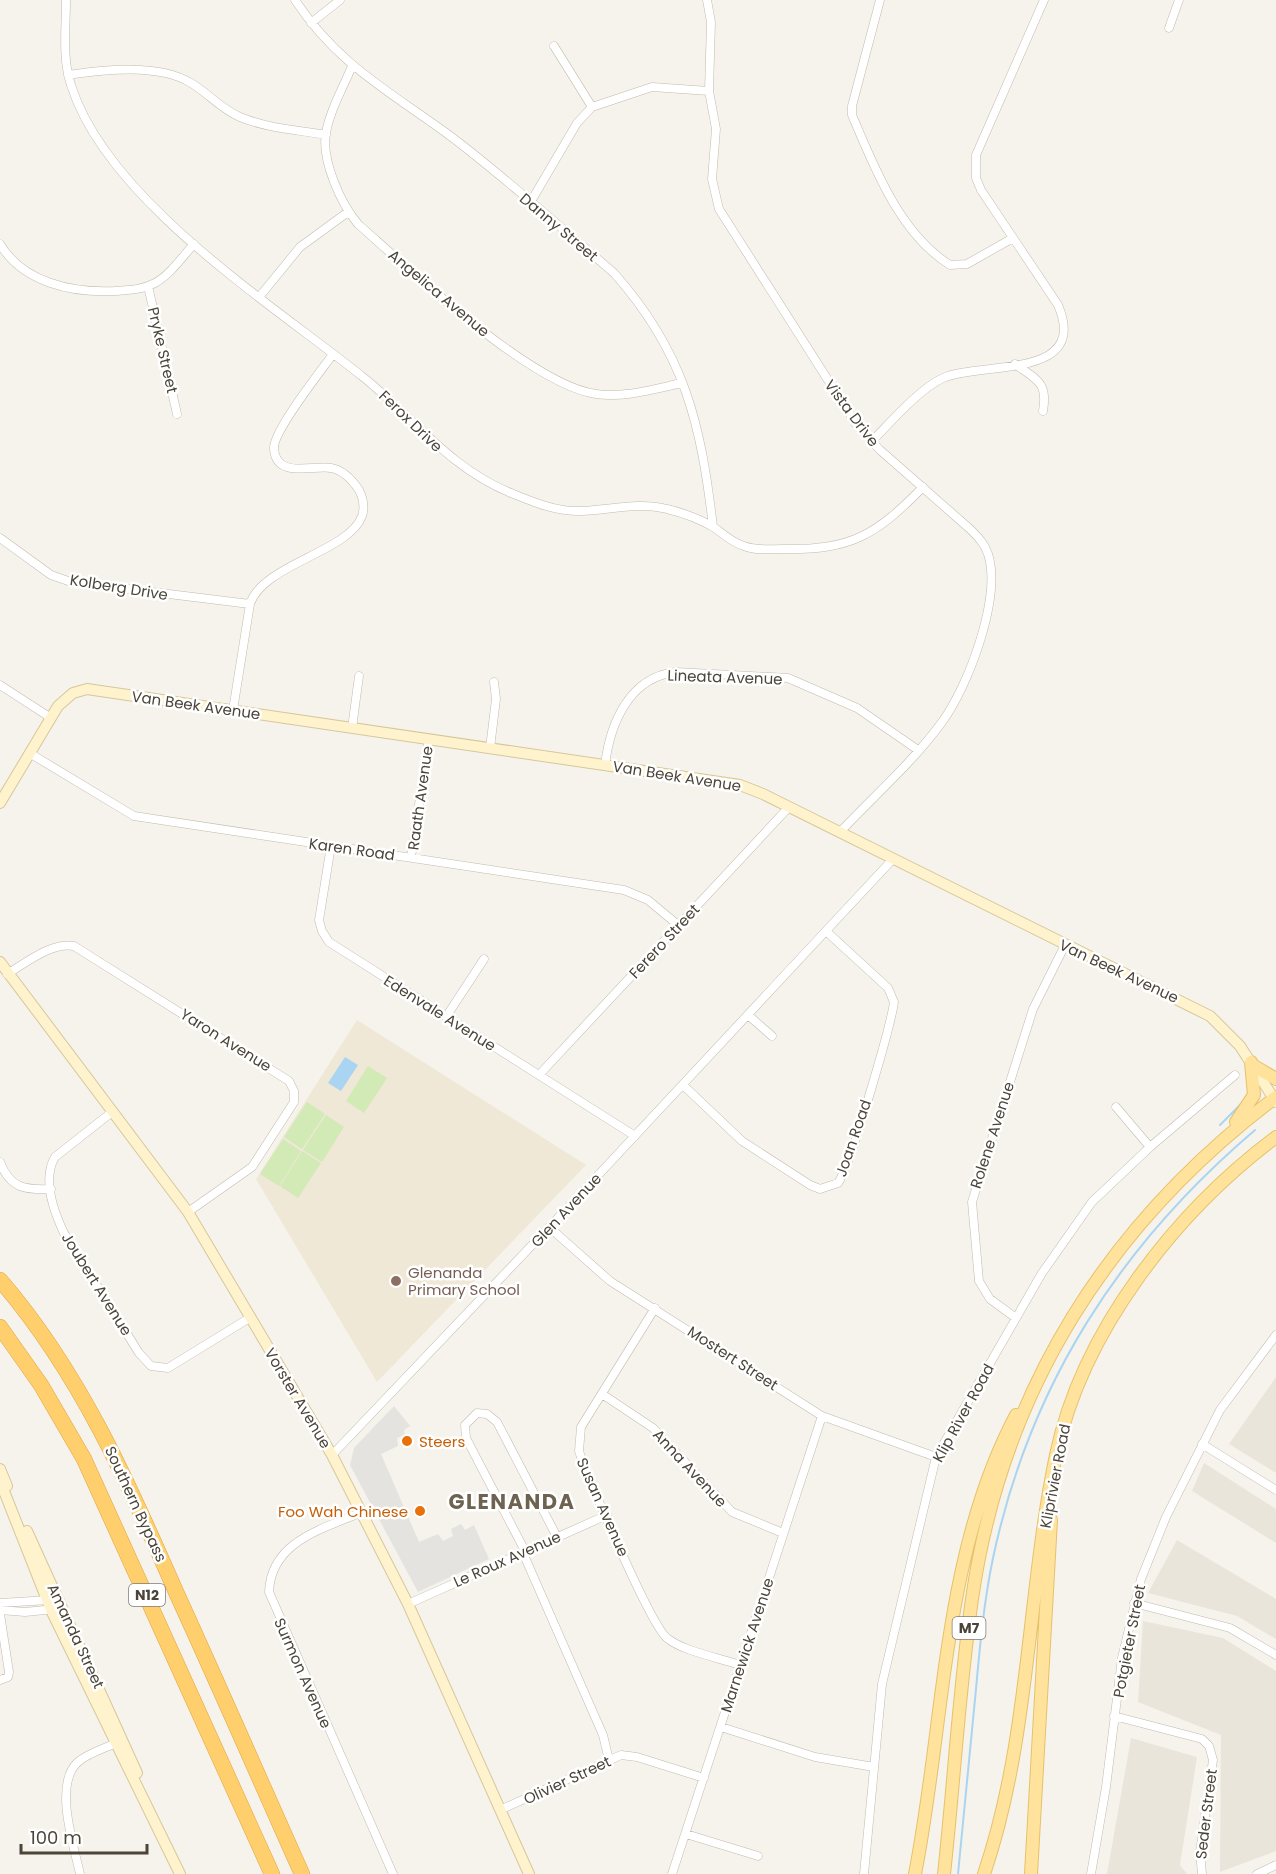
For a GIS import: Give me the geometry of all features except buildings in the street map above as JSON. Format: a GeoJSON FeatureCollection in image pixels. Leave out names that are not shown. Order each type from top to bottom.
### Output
{"type":"FeatureCollection","features":[{"type":"Feature","properties":{"kind":"highway","name":"Southern Bypass"},"geometry":{"type":"LineString","coordinates":[[0,1280],[60,1360],[104,1437],[138,1506],[302,1874]]}},
{"type":"Feature","properties":{"kind":"highway","name":"Southern Bypass"},"geometry":{"type":"LineString","coordinates":[[0,1327],[41,1385],[84,1459],[272,1874]]}},
{"type":"Feature","properties":{"kind":"main road"},"geometry":{"type":"LineString","coordinates":[[1252,1064],[1276,1079]]}},
{"type":"Feature","properties":{"kind":"main road"},"geometry":{"type":"LineString","coordinates":[[1218,1144],[1253,1100],[1255,1089],[1252,1064]]}},
{"type":"Feature","properties":{"kind":"main road","name":"M7"},"geometry":{"type":"LineString","coordinates":[[944,1874],[972,1599],[1000,1480],[1034,1390],[1059,1339],[1106,1266],[1164,1195],[1218,1144],[1275,1099]]}},
{"type":"Feature","properties":{"kind":"main road","name":"Kliprivier Road"},"geometry":{"type":"LineString","coordinates":[[984,1874],[996,1836],[1016,1744],[1039,1559],[1056,1455],[1074,1395],[1112,1316],[1138,1278],[1177,1232],[1223,1184],[1272,1140]]}},
{"type":"Feature","properties":{"kind":"main road"},"geometry":{"type":"LineString","coordinates":[[915,1874],[951,1630],[963,1567],[997,1458],[1020,1408],[1034,1390]]}},
{"type":"Feature","properties":{"kind":"main road"},"geometry":{"type":"LineString","coordinates":[[1030,1874],[1050,1560],[1052,1483]]}},
{"type":"Feature","properties":{"kind":"street","name":"Ferox Drive"},"geometry":{"type":"LineString","coordinates":[[66,0],[68,75],[77,102],[104,148],[142,195],[194,244],[375,387],[438,448],[499,488],[562,510],[651,506],[677,511],[713,527],[736,543],[749,548],[795,550],[838,547],[893,516],[923,486]]}},
{"type":"Feature","properties":{"kind":"street","name":"Danny Street"},"geometry":{"type":"LineString","coordinates":[[295,0],[311,23],[352,66],[455,140],[614,273],[633,295],[666,343],[682,383],[699,433],[713,527]]}},
{"type":"Feature","properties":{"kind":"street"},"geometry":{"type":"LineString","coordinates":[[311,23],[340,0]]}},
{"type":"Feature","properties":{"kind":"street","name":"Vista Drive"},"geometry":{"type":"LineString","coordinates":[[707,0],[711,22],[709,92],[716,129],[712,179],[720,209],[804,346],[871,442],[923,486],[983,543],[988,554],[991,579],[984,631],[958,696],[943,721],[918,750],[840,832]]}},
{"type":"Feature","properties":{"kind":"street"},"geometry":{"type":"LineString","coordinates":[[880,0],[852,106],[852,115],[888,191],[908,225],[950,265],[967,264],[1013,238]]}},
{"type":"Feature","properties":{"kind":"street"},"geometry":{"type":"LineString","coordinates":[[871,442],[931,386],[944,378],[976,369],[1043,360],[1054,352],[1061,342],[1063,332],[1061,312],[1039,274],[981,190],[974,165],[976,155],[1044,0]]}},
{"type":"Feature","properties":{"kind":"street"},"geometry":{"type":"LineString","coordinates":[[1169,28],[1179,0]]}},
{"type":"Feature","properties":{"kind":"street"},"geometry":{"type":"LineString","coordinates":[[554,46],[592,108]]}},
{"type":"Feature","properties":{"kind":"street","name":"Angelica Avenue"},"geometry":{"type":"LineString","coordinates":[[352,66],[326,135],[325,145],[335,182],[348,212],[395,256],[490,335],[564,384],[596,394],[615,395],[682,383]]}},
{"type":"Feature","properties":{"kind":"street"},"geometry":{"type":"LineString","coordinates":[[68,75],[124,69],[175,76],[190,83],[226,110],[242,118],[326,135]]}},
{"type":"Feature","properties":{"kind":"street"},"geometry":{"type":"LineString","coordinates":[[530,203],[577,123],[592,108],[652,87],[709,92]]}},
{"type":"Feature","properties":{"kind":"street"},"geometry":{"type":"LineString","coordinates":[[260,296],[300,247],[348,212]]}},
{"type":"Feature","properties":{"kind":"street"},"geometry":{"type":"LineString","coordinates":[[0,244],[24,270],[72,290],[88,292],[148,286],[162,278],[194,244]]}},
{"type":"Feature","properties":{"kind":"street","name":"Pryke Street"},"geometry":{"type":"LineString","coordinates":[[148,286],[177,414]]}},
{"type":"Feature","properties":{"kind":"street"},"geometry":{"type":"LineString","coordinates":[[233,710],[250,604],[254,593],[262,585],[349,532],[358,525],[362,516],[364,505],[360,494],[344,474],[331,468],[305,470],[285,466],[279,463],[274,450],[280,430],[333,354]]}},
{"type":"Feature","properties":{"kind":"street"},"geometry":{"type":"LineString","coordinates":[[1015,364],[1042,384],[1045,398],[1042,411]]}},
{"type":"Feature","properties":{"kind":"street","name":"Kolberg Drive"},"geometry":{"type":"LineString","coordinates":[[0,538],[51,575],[71,582],[250,604]]}},
{"type":"Feature","properties":{"kind":"street","name":"Lineata Avenue"},"geometry":{"type":"LineString","coordinates":[[605,765],[612,728],[627,702],[643,684],[655,676],[676,672],[788,678],[857,708],[918,750]]}},
{"type":"Feature","properties":{"kind":"street"},"geometry":{"type":"LineString","coordinates":[[352,728],[359,676]]}},
{"type":"Feature","properties":{"kind":"street"},"geometry":{"type":"LineString","coordinates":[[490,748],[496,699],[494,682]]}},
{"type":"Feature","properties":{"kind":"street"},"geometry":{"type":"LineString","coordinates":[[0,685],[51,718],[0,803]]}},
{"type":"Feature","properties":{"kind":"street","name":"Van Beek Avenue"},"geometry":{"type":"LineString","coordinates":[[51,718],[68,696],[83,690],[94,689],[740,785],[840,832],[1210,1016],[1229,1033],[1275,1099]]}},
{"type":"Feature","properties":{"kind":"street","name":"Raath Avenue"},"geometry":{"type":"LineString","coordinates":[[411,858],[429,739]]}},
{"type":"Feature","properties":{"kind":"street","name":"Karen Road"},"geometry":{"type":"LineString","coordinates":[[31,754],[134,816],[633,892],[648,900],[678,925]]}},
{"type":"Feature","properties":{"kind":"street","name":"Ferero Street"},"geometry":{"type":"LineString","coordinates":[[539,1075],[789,807]]}},
{"type":"Feature","properties":{"kind":"street","name":"Edenvale Avenue"},"geometry":{"type":"LineString","coordinates":[[331,846],[319,920],[325,938],[336,948],[635,1136]]}},
{"type":"Feature","properties":{"kind":"street","name":"Glen Avenue"},"geometry":{"type":"LineString","coordinates":[[332,1455],[635,1136],[893,859]]}},
{"type":"Feature","properties":{"kind":"street","name":"Joan Road"},"geometry":{"type":"LineString","coordinates":[[683,1085],[742,1141],[801,1180],[820,1189],[830,1188],[838,1182],[858,1126],[894,1002],[888,988],[827,932]]}},
{"type":"Feature","properties":{"kind":"street","name":"Yaron Avenue"},"geometry":{"type":"LineString","coordinates":[[8,974],[51,949],[62,945],[74,946],[289,1081],[294,1091],[294,1102],[252,1167],[188,1212]]}},
{"type":"Feature","properties":{"kind":"street","name":"Rolene Avenue"},"geometry":{"type":"LineString","coordinates":[[1016,1318],[990,1299],[979,1281],[972,1202],[1033,1009],[1065,945]]}},
{"type":"Feature","properties":{"kind":"street"},"geometry":{"type":"LineString","coordinates":[[446,1017],[484,959]]}},
{"type":"Feature","properties":{"kind":"street","name":"Vorster Avenue"},"geometry":{"type":"LineString","coordinates":[[0,962],[188,1212],[332,1455],[408,1604],[500,1810],[525,1873]]}},
{"type":"Feature","properties":{"kind":"street"},"geometry":{"type":"LineString","coordinates":[[748,1015],[772,1036]]}},
{"type":"Feature","properties":{"kind":"street","name":"Klip River Road"},"geometry":{"type":"LineString","coordinates":[[864,1874],[888,1654],[936,1457],[1059,1247],[1092,1202],[1150,1147],[1235,1075]]}},
{"type":"Feature","properties":{"kind":"street"},"geometry":{"type":"LineString","coordinates":[[1116,1107],[1150,1147]]}},
{"type":"Feature","properties":{"kind":"street","name":"Joubert Avenue"},"geometry":{"type":"LineString","coordinates":[[112,1112],[55,1157],[49,1173],[51,1189],[64,1233],[139,1353],[151,1365],[164,1369],[172,1367],[251,1317]]}},
{"type":"Feature","properties":{"kind":"street"},"geometry":{"type":"LineString","coordinates":[[1272,1140],[1276,1128]]}},
{"type":"Feature","properties":{"kind":"street"},"geometry":{"type":"LineString","coordinates":[[0,1162],[7,1175],[26,1190],[51,1189]]}},
{"type":"Feature","properties":{"kind":"street","name":"Mostert Street"},"geometry":{"type":"LineString","coordinates":[[549,1227],[603,1277],[822,1416],[936,1457]]}},
{"type":"Feature","properties":{"kind":"street","name":"Susan Avenue"},"geometry":{"type":"LineString","coordinates":[[655,1308],[581,1427],[578,1445],[607,1515],[662,1634],[674,1643],[740,1665]]}},
{"type":"Feature","properties":{"kind":"street","name":"Potgieter Street"},"geometry":{"type":"LineString","coordinates":[[1091,1874],[1122,1658],[1134,1603],[1153,1547],[1202,1444],[1229,1395],[1276,1335]]}},
{"type":"Feature","properties":{"kind":"street","name":"Anna Avenue"},"geometry":{"type":"LineString","coordinates":[[602,1394],[653,1428],[732,1512],[783,1533]]}},
{"type":"Feature","properties":{"kind":"street"},"geometry":{"type":"LineString","coordinates":[[557,1537],[497,1422],[487,1414],[477,1413],[465,1425],[465,1434],[524,1552],[603,1735],[609,1760]]}},
{"type":"Feature","properties":{"kind":"street","name":"Marnewick Avenue"},"geometry":{"type":"LineString","coordinates":[[672,1874],[822,1416]]}},
{"type":"Feature","properties":{"kind":"street"},"geometry":{"type":"LineString","coordinates":[[1202,1444],[1276,1490]]}},
{"type":"Feature","properties":{"kind":"street","name":"Amanda Street"},"geometry":{"type":"LineString","coordinates":[[1,1475],[54,1604],[180,1874]]}},
{"type":"Feature","properties":{"kind":"street","name":"Surmon Avenue"},"geometry":{"type":"LineString","coordinates":[[362,1512],[286,1548],[275,1569],[269,1592],[393,1874]]}},
{"type":"Feature","properties":{"kind":"street","name":"Le Roux Avenue"},"geometry":{"type":"LineString","coordinates":[[408,1604],[607,1515]]}},
{"type":"Feature","properties":{"kind":"street"},"geometry":{"type":"LineString","coordinates":[[0,1603],[54,1604]]}},
{"type":"Feature","properties":{"kind":"street"},"geometry":{"type":"LineString","coordinates":[[1134,1603],[1230,1628],[1276,1655]]}},
{"type":"Feature","properties":{"kind":"street"},"geometry":{"type":"LineString","coordinates":[[0,1680],[8,1677],[9,1669],[0,1612],[25,1612],[54,1604]]}},
{"type":"Feature","properties":{"kind":"street","name":"Seder Street"},"geometry":{"type":"LineString","coordinates":[[1114,1716],[1198,1737],[1209,1746],[1214,1760],[1200,1852],[1202,1874]]}},
{"type":"Feature","properties":{"kind":"street"},"geometry":{"type":"LineString","coordinates":[[721,1727],[815,1757],[874,1767]]}},
{"type":"Feature","properties":{"kind":"street"},"geometry":{"type":"LineString","coordinates":[[80,1874],[67,1806],[68,1776],[83,1758],[119,1742]]}},
{"type":"Feature","properties":{"kind":"street","name":"Olivier Street"},"geometry":{"type":"LineString","coordinates":[[500,1810],[621,1755],[632,1755],[704,1778]]}},
{"type":"Feature","properties":{"kind":"street"},"geometry":{"type":"LineString","coordinates":[[686,1834],[758,1856]]}},
{"type":"Feature","properties":{"kind":"street"},"geometry":{"type":"LineString","coordinates":[[1257,1874],[1276,1865]]}},
{"type":"Feature","properties":{"kind":"shaded area","name":"Glenanda Primary School"},"geometry":{"type":"Polygon","coordinates":[[[357,1020],[586,1165],[377,1382],[256,1179],[357,1020]]]}},
{"type":"Feature","properties":{"kind":"shaded area"},"geometry":{"type":"Polygon","coordinates":[[[1276,1377],[1276,1473],[1229,1444],[1276,1377]]]}},
{"type":"Feature","properties":{"kind":"shaded area"},"geometry":{"type":"Polygon","coordinates":[[[394,1406],[410,1426],[404,1430],[405,1435],[397,1438],[398,1446],[381,1454],[419,1542],[438,1534],[443,1541],[453,1536],[451,1529],[461,1524],[465,1530],[474,1525],[489,1559],[418,1592],[350,1465],[354,1448],[394,1406]]]}},
{"type":"Feature","properties":{"kind":"shaded area"},"geometry":{"type":"Polygon","coordinates":[[[1204,1463],[1276,1509],[1276,1543],[1192,1491],[1204,1463]]]}},
{"type":"Feature","properties":{"kind":"shaded area"},"geometry":{"type":"Polygon","coordinates":[[[1177,1540],[1276,1599],[1276,1639],[1237,1616],[1148,1593],[1177,1540]]]}},
{"type":"Feature","properties":{"kind":"shaded area"},"geometry":{"type":"Polygon","coordinates":[[[1143,1621],[1223,1638],[1276,1671],[1276,1851],[1220,1872],[1221,1735],[1138,1702],[1143,1621]]]}},
{"type":"Feature","properties":{"kind":"shaded area"},"geometry":{"type":"Polygon","coordinates":[[[1131,1738],[1197,1757],[1180,1865],[1187,1874],[1107,1874],[1131,1738]]]}},
{"type":"Feature","properties":{"kind":"green space"},"geometry":{"type":"Polygon","coordinates":[[[368,1066],[387,1078],[364,1113],[346,1101],[368,1066]]]}},
{"type":"Feature","properties":{"kind":"green space"},"geometry":{"type":"Polygon","coordinates":[[[307,1102],[325,1114],[302,1149],[284,1137],[307,1102]]]}},
{"type":"Feature","properties":{"kind":"green space"},"geometry":{"type":"Polygon","coordinates":[[[326,1115],[344,1127],[322,1162],[303,1150],[326,1115]]]}},
{"type":"Feature","properties":{"kind":"green space"},"geometry":{"type":"Polygon","coordinates":[[[283,1139],[301,1151],[279,1186],[260,1174],[283,1139]]]}},
{"type":"Feature","properties":{"kind":"green space"},"geometry":{"type":"Polygon","coordinates":[[[302,1151],[321,1163],[298,1198],[280,1186],[302,1151]]]}},
{"type":"Feature","properties":{"kind":"water"},"geometry":{"type":"Polygon","coordinates":[[[345,1057],[358,1065],[341,1091],[328,1083],[345,1057]]]}},
{"type":"Feature","properties":{"kind":"waterway"},"geometry":{"type":"LineString","coordinates":[[1220,1125],[1241,1104]]}},
{"type":"Feature","properties":{"kind":"waterway"},"geometry":{"type":"LineString","coordinates":[[958,1874],[987,1590],[1009,1494],[1031,1434],[1057,1376],[1087,1322],[1123,1270],[1162,1221],[1206,1174],[1255,1130]]}},
{"type":"Feature","properties":{"kind":"place","name":"Glenanda Primary School"},"geometry":{"type":"Point","coordinates":[396,1281]}},
{"type":"Feature","properties":{"kind":"place","name":"Steers"},"geometry":{"type":"Point","coordinates":[407,1441]}},
{"type":"Feature","properties":{"kind":"place","name":"Foo Wah Chinese"},"geometry":{"type":"Point","coordinates":[420,1511]}},
{"type":"Feature","properties":{"kind":"district","name":"GLENANDA"},"geometry":{"type":"Point","coordinates":[512,1501]}}]}
